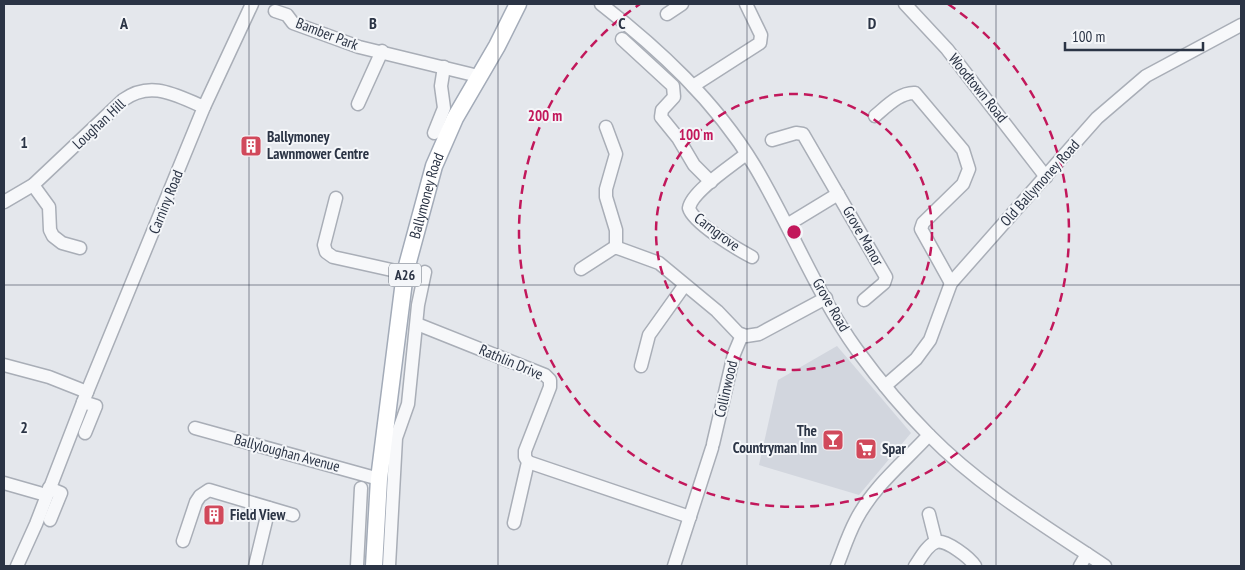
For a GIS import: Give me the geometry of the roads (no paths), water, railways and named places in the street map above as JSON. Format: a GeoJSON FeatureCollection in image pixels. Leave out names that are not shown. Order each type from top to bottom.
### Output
{"type":"FeatureCollection","features":[{"type":"Feature","properties":{"kind":"main road","name":"Ballymoney Road"},"geometry":{"type":"LineString","coordinates":[[374,566],[379,479],[405,273],[434,166],[455,118],[497,46],[517,4]]}},
{"type":"Feature","properties":{"kind":"street","name":"Carniny Road"},"geometry":{"type":"LineString","coordinates":[[16,566],[48,492],[204,107],[252,4]]}},
{"type":"Feature","properties":{"kind":"street","name":"Grove Road"},"geometry":{"type":"LineString","coordinates":[[601,4],[663,55],[693,86],[746,154],[788,224],[826,298],[856,348],[885,386],[929,435],[991,488],[1105,566]]}},
{"type":"Feature","properties":{"kind":"street"},"geometry":{"type":"LineString","coordinates":[[666,14],[682,4]]}},
{"type":"Feature","properties":{"kind":"street"},"geometry":{"type":"LineString","coordinates":[[693,86],[760,43],[761,34],[746,4]]}},
{"type":"Feature","properties":{"kind":"street","name":"Woodtown Road"},"geometry":{"type":"LineString","coordinates":[[905,4],[947,49],[1046,177]]}},
{"type":"Feature","properties":{"kind":"street","name":"Bamber Park"},"geometry":{"type":"LineString","coordinates":[[275,11],[287,16],[293,23],[359,47],[382,51],[478,76]]}},
{"type":"Feature","properties":{"kind":"street","name":"Old Ballymoney Road"},"geometry":{"type":"LineString","coordinates":[[885,386],[916,359],[930,340],[951,283],[1098,118],[1146,76],[1241,25]]}},
{"type":"Feature","properties":{"kind":"street"},"geometry":{"type":"LineString","coordinates":[[622,39],[648,61],[674,88],[674,97],[662,110],[661,117],[678,138],[696,168],[711,182]]}},
{"type":"Feature","properties":{"kind":"street"},"geometry":{"type":"LineString","coordinates":[[358,104],[382,51]]}},
{"type":"Feature","properties":{"kind":"street"},"geometry":{"type":"LineString","coordinates":[[434,133],[444,108],[440,81],[444,67]]}},
{"type":"Feature","properties":{"kind":"street","name":"Loughan Hill"},"geometry":{"type":"LineString","coordinates":[[4,202],[33,185],[123,100],[136,92],[147,89],[161,89],[204,107]]}},
{"type":"Feature","properties":{"kind":"street"},"geometry":{"type":"LineString","coordinates":[[875,116],[894,101],[907,94],[915,93],[966,156],[969,169],[965,181],[924,222],[920,229],[951,283]]}},
{"type":"Feature","properties":{"kind":"street"},"geometry":{"type":"LineString","coordinates":[[606,127],[616,154],[606,189],[606,197],[616,230],[616,247]]}},
{"type":"Feature","properties":{"kind":"street","name":"Grove Manor"},"geometry":{"type":"LineString","coordinates":[[772,140],[796,133],[803,134],[886,277],[884,283],[864,300]]}},
{"type":"Feature","properties":{"kind":"street","name":"Carngrove"},"geometry":{"type":"LineString","coordinates":[[746,154],[711,182],[691,202],[690,212],[737,250],[752,257]]}},
{"type":"Feature","properties":{"kind":"street"},"geometry":{"type":"LineString","coordinates":[[33,185],[49,207],[50,230],[53,236],[62,243],[80,248]]}},
{"type":"Feature","properties":{"kind":"street","name":"Grove Manor"},"geometry":{"type":"LineString","coordinates":[[788,224],[838,194]]}},
{"type":"Feature","properties":{"kind":"street"},"geometry":{"type":"LineString","coordinates":[[336,198],[324,245],[326,252],[332,257],[405,273]]}},
{"type":"Feature","properties":{"kind":"street"},"geometry":{"type":"LineString","coordinates":[[581,269],[611,248],[616,247],[656,261],[684,286],[717,311],[742,335],[759,334],[826,298]]}},
{"type":"Feature","properties":{"kind":"street"},"geometry":{"type":"LineString","coordinates":[[388,566],[396,438],[408,404],[418,305],[425,272]]}},
{"type":"Feature","properties":{"kind":"street"},"geometry":{"type":"LineString","coordinates":[[641,366],[649,336],[684,286]]}},
{"type":"Feature","properties":{"kind":"street","name":"Rathlin Drive"},"geometry":{"type":"LineString","coordinates":[[416,324],[548,377],[550,387],[525,453],[528,462],[514,523]]}},
{"type":"Feature","properties":{"kind":"street","name":"Collinwood"},"geometry":{"type":"LineString","coordinates":[[690,517],[713,446],[734,354],[742,335]]}},
{"type":"Feature","properties":{"kind":"street"},"geometry":{"type":"LineString","coordinates":[[4,364],[48,377],[85,397],[96,406],[85,433]]}},
{"type":"Feature","properties":{"kind":"street"},"geometry":{"type":"LineString","coordinates":[[388,402],[408,404]]}},
{"type":"Feature","properties":{"kind":"street","name":"Ballyloughan Avenue"},"geometry":{"type":"LineString","coordinates":[[195,428],[379,479]]}},
{"type":"Feature","properties":{"kind":"street"},"geometry":{"type":"LineString","coordinates":[[837,566],[856,519],[868,501],[929,435]]}},
{"type":"Feature","properties":{"kind":"street"},"geometry":{"type":"LineString","coordinates":[[528,462],[690,517],[674,566]]}},
{"type":"Feature","properties":{"kind":"street"},"geometry":{"type":"LineString","coordinates":[[4,483],[48,492],[61,492],[50,520]]}},
{"type":"Feature","properties":{"kind":"street"},"geometry":{"type":"LineString","coordinates":[[357,566],[361,488]]}},
{"type":"Feature","properties":{"kind":"street"},"geometry":{"type":"LineString","coordinates":[[183,540],[196,502],[208,490],[214,490],[293,515]]}},
{"type":"Feature","properties":{"kind":"street"},"geometry":{"type":"LineString","coordinates":[[255,566],[269,508]]}},
{"type":"Feature","properties":{"kind":"street"},"geometry":{"type":"LineString","coordinates":[[929,514],[936,542]]}},
{"type":"Feature","properties":{"kind":"street"},"geometry":{"type":"LineString","coordinates":[[915,566],[930,546],[936,542],[943,542],[963,554],[975,566]]}},
{"type":"Feature","properties":{"kind":"street"},"geometry":{"type":"LineString","coordinates":[[1080,566],[1087,554]]}},
{"type":"Feature","properties":{"kind":"place","name":"Ballymoney Lawnmower Centre"},"geometry":{"type":"Point","coordinates":[251,146]}},
{"type":"Feature","properties":{"kind":"place","name":"The Countryman Inn"},"geometry":{"type":"Point","coordinates":[833,440]}},
{"type":"Feature","properties":{"kind":"place","name":"Spar"},"geometry":{"type":"Point","coordinates":[866,449]}},
{"type":"Feature","properties":{"kind":"place","name":"Field View"},"geometry":{"type":"Point","coordinates":[214,515]}}]}
